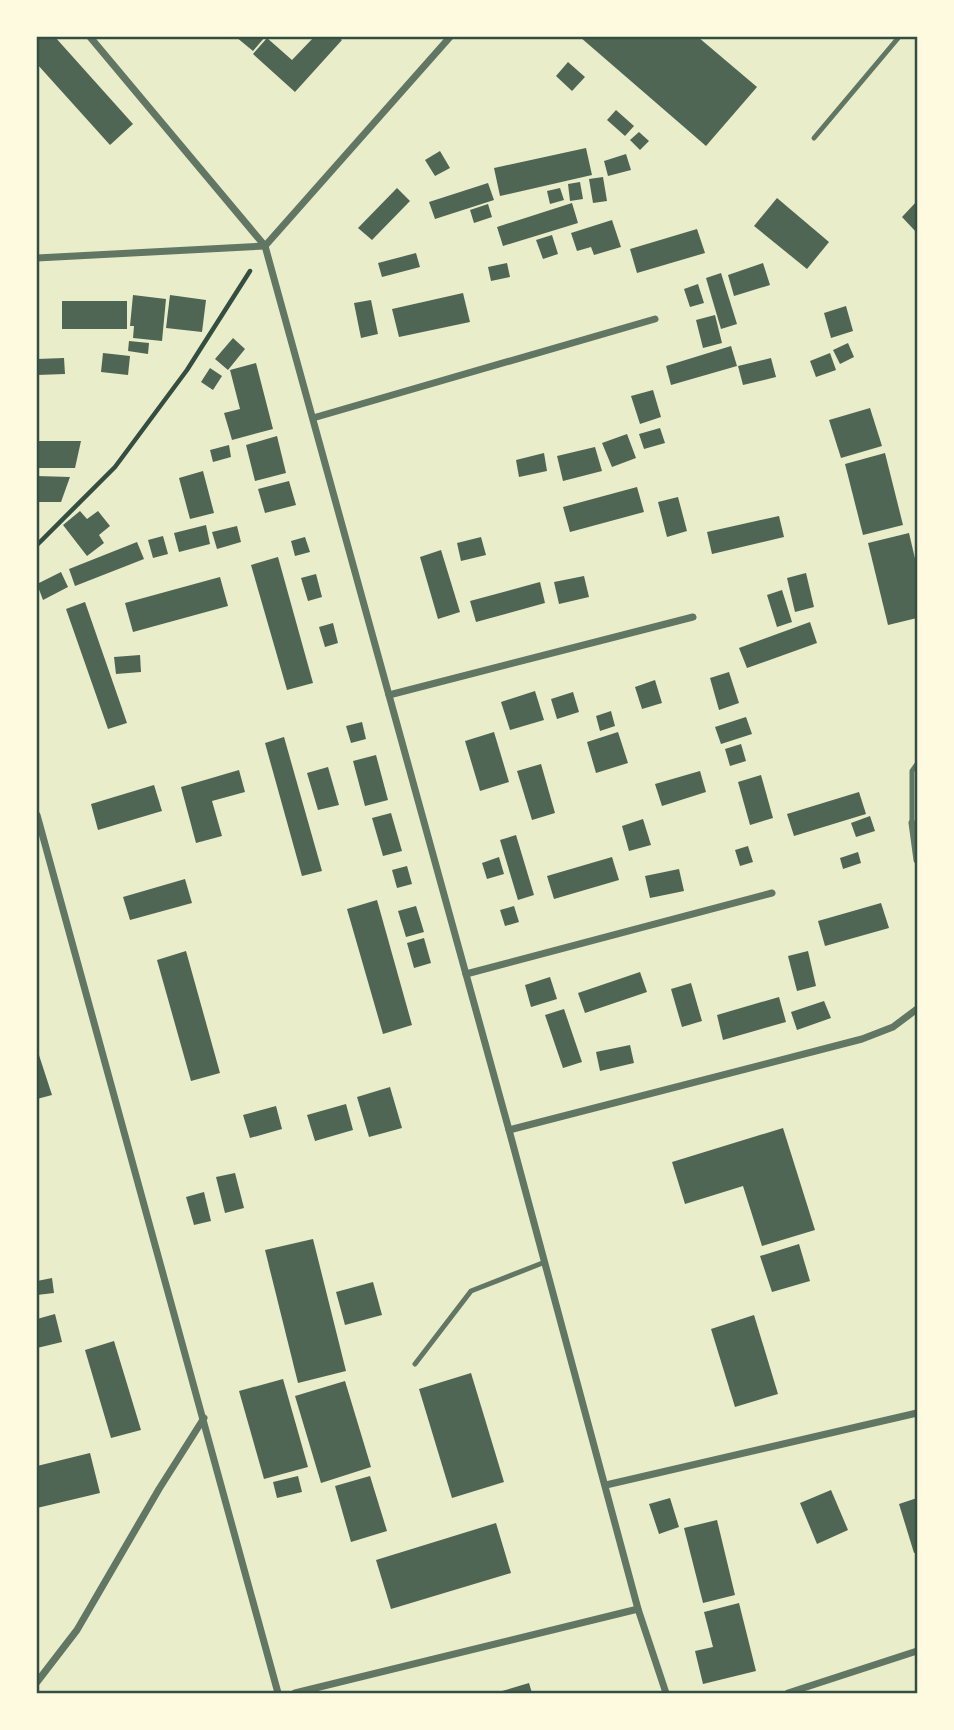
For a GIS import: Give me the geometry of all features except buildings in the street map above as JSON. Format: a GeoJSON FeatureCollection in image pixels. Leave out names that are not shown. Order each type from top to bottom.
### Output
{"type":"FeatureCollection","features":[{"type":"Feature","properties":{"kind":"street"},"geometry":{"type":"LineString","coordinates":[[90,37],[265,246],[638,1609],[666,1693]]}},
{"type":"Feature","properties":{"kind":"street"},"geometry":{"type":"LineString","coordinates":[[37,258],[265,246],[450,37]]}},
{"type":"Feature","properties":{"kind":"street"},"geometry":{"type":"LineString","coordinates":[[313,418],[655,318]]}},
{"type":"Feature","properties":{"kind":"street"},"geometry":{"type":"LineString","coordinates":[[389,695],[694,617]]}},
{"type":"Feature","properties":{"kind":"street"},"geometry":{"type":"LineString","coordinates":[[37,815],[278,1693]]}},
{"type":"Feature","properties":{"kind":"street"},"geometry":{"type":"LineString","coordinates":[[912,823],[917,860]]}},
{"type":"Feature","properties":{"kind":"street"},"geometry":{"type":"LineString","coordinates":[[466,974],[772,893]]}},
{"type":"Feature","properties":{"kind":"street"},"geometry":{"type":"LineString","coordinates":[[509,1130],[862,1038],[893,1027],[917,1009]]}},
{"type":"Feature","properties":{"kind":"street"},"geometry":{"type":"LineString","coordinates":[[606,1485],[917,1413]]}},
{"type":"Feature","properties":{"kind":"street"},"geometry":{"type":"LineString","coordinates":[[37,1682],[77,1630],[159,1489],[204,1418]]}},
{"type":"Feature","properties":{"kind":"street"},"geometry":{"type":"LineString","coordinates":[[295,1693],[318,1691],[638,1609]]}},
{"type":"Feature","properties":{"kind":"street"},"geometry":{"type":"LineString","coordinates":[[788,1693],[917,1651]]}},
{"type":"Feature","properties":{"kind":"lane"},"geometry":{"type":"LineString","coordinates":[[814,138],[899,37]]}},
{"type":"Feature","properties":{"kind":"lane"},"geometry":{"type":"LineString","coordinates":[[912,823],[912,771],[917,764]]}},
{"type":"Feature","properties":{"kind":"lane"},"geometry":{"type":"LineString","coordinates":[[415,1364],[471,1292],[545,1262]]}},
{"type":"Feature","properties":{"kind":"path"},"geometry":{"type":"LineString","coordinates":[[37,545],[115,467],[187,370],[265,246]]}}]}
